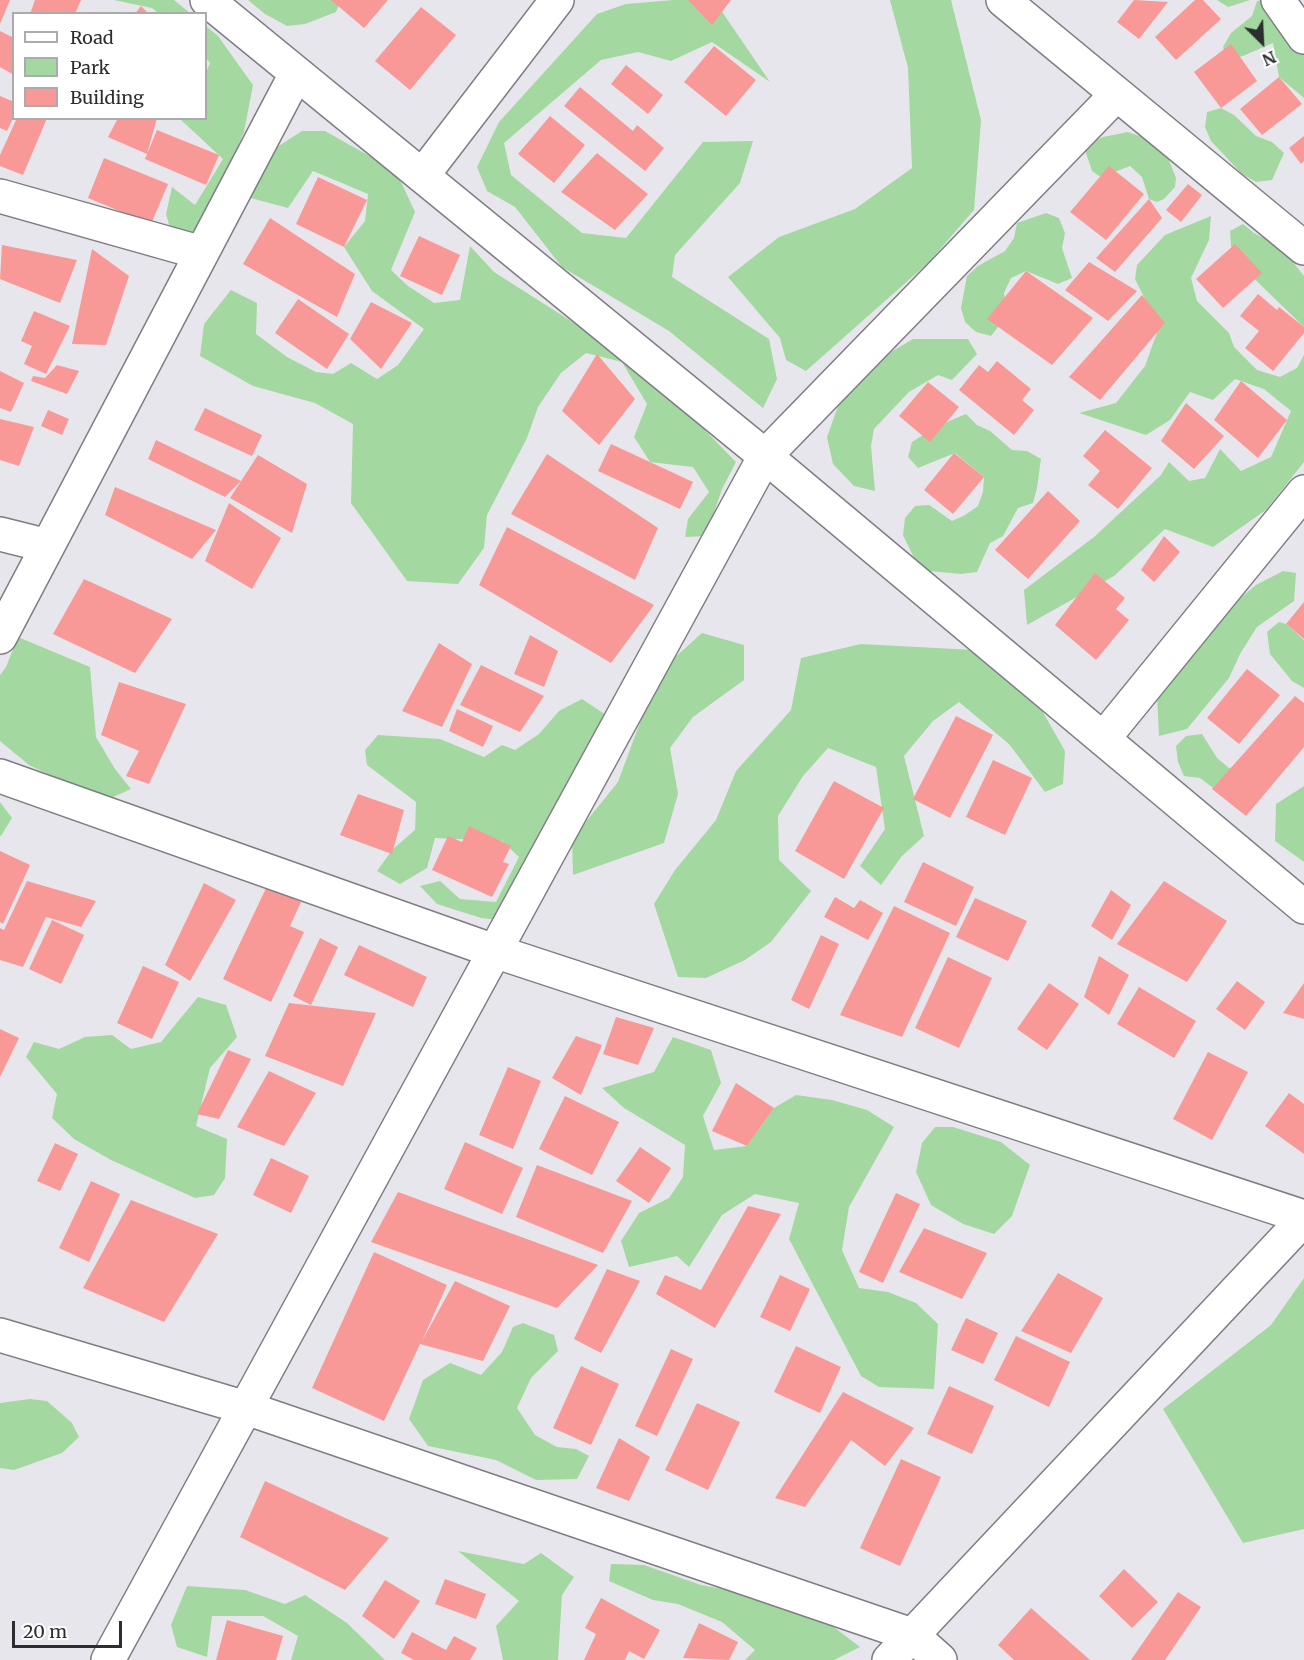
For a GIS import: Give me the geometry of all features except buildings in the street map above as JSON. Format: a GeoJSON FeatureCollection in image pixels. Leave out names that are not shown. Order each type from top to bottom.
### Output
{"type":"FeatureCollection","features":[{"type":"Feature","properties":{"kind":"street"},"geometry":{"type":"LineString","coordinates":[[207,0],[765,456],[1304,907]]}},
{"type":"Feature","properties":{"kind":"street"},"geometry":{"type":"LineString","coordinates":[[422,176],[557,0]]}},
{"type":"Feature","properties":{"kind":"street"},"geometry":{"type":"LineString","coordinates":[[1003,0],[1304,248]]}},
{"type":"Feature","properties":{"kind":"street"},"geometry":{"type":"LineString","coordinates":[[1278,0],[1304,35]]}},
{"type":"Feature","properties":{"kind":"street"},"geometry":{"type":"LineString","coordinates":[[0,636],[296,74]]}},
{"type":"Feature","properties":{"kind":"street"},"geometry":{"type":"LineString","coordinates":[[108,1660],[765,456],[1116,95]]}},
{"type":"Feature","properties":{"kind":"street"},"geometry":{"type":"LineString","coordinates":[[0,196],[202,252]]}},
{"type":"Feature","properties":{"kind":"street"},"geometry":{"type":"LineString","coordinates":[[1103,739],[1304,492]]}},
{"type":"Feature","properties":{"kind":"street"},"geometry":{"type":"LineString","coordinates":[[0,534],[48,546]]}},
{"type":"Feature","properties":{"kind":"street"},"geometry":{"type":"LineString","coordinates":[[0,776],[494,951],[1304,1218],[889,1660]]}},
{"type":"Feature","properties":{"kind":"street"},"geometry":{"type":"LineString","coordinates":[[0,1335],[246,1408],[912,1635],[940,1660]]}},
{"type":"Feature","properties":{"kind":"green space"},"geometry":{"type":"Polygon","coordinates":[[[114,0],[174,0],[189,12],[157,12],[152,8],[114,0]]]}},
{"type":"Feature","properties":{"kind":"green space"},"geometry":{"type":"Polygon","coordinates":[[[248,0],[341,0],[336,12],[305,24],[287,26],[265,14],[248,0]]]}},
{"type":"Feature","properties":{"kind":"green space"},"geometry":{"type":"Polygon","coordinates":[[[673,0],[714,0],[770,82],[712,42],[671,61],[638,52],[601,60],[504,143],[511,175],[582,233],[626,238],[703,142],[753,141],[740,183],[675,255],[672,277],[769,339],[777,379],[763,408],[669,331],[562,267],[515,207],[487,191],[477,167],[499,122],[597,14],[626,4],[673,0]]]}},
{"type":"Feature","properties":{"kind":"green space"},"geometry":{"type":"Polygon","coordinates":[[[890,0],[951,0],[981,120],[974,210],[929,262],[806,371],[786,360],[780,338],[728,277],[779,237],[855,209],[912,168],[908,68],[890,0]]]}},
{"type":"Feature","properties":{"kind":"green space"},"geometry":{"type":"Polygon","coordinates":[[[1217,0],[1250,0],[1228,7],[1217,0]]]}},
{"type":"Feature","properties":{"kind":"green space"},"geometry":{"type":"Polygon","coordinates":[[[1263,0],[1304,10],[1304,98],[1279,77],[1273,43],[1227,60],[1223,47],[1231,33],[1252,16],[1257,1],[1263,0]]]}},
{"type":"Feature","properties":{"kind":"green space"},"geometry":{"type":"Polygon","coordinates":[[[207,27],[218,36],[253,85],[244,132],[220,187],[193,239],[170,228],[166,214],[172,187],[195,205],[223,159],[181,120],[207,120],[207,70],[210,63],[207,59],[207,27]]]}},
{"type":"Feature","properties":{"kind":"green space"},"geometry":{"type":"Polygon","coordinates":[[[1221,108],[1234,115],[1256,136],[1272,142],[1284,153],[1272,180],[1256,182],[1242,174],[1211,141],[1205,127],[1207,112],[1221,108]]]}},
{"type":"Feature","properties":{"kind":"green space"},"geometry":{"type":"Polygon","coordinates":[[[302,131],[325,131],[396,171],[415,212],[391,270],[408,286],[434,303],[460,300],[470,246],[494,272],[574,323],[617,346],[698,423],[736,462],[722,489],[706,536],[685,537],[688,519],[709,492],[693,467],[650,462],[634,437],[647,404],[622,362],[586,353],[561,373],[538,407],[527,438],[487,515],[484,548],[458,584],[407,581],[351,503],[353,424],[315,403],[253,386],[200,356],[204,324],[231,290],[257,303],[256,334],[287,357],[316,372],[333,374],[351,363],[377,379],[398,365],[424,329],[372,291],[344,247],[365,221],[368,194],[313,171],[288,208],[247,197],[274,149],[302,131]]]}},
{"type":"Feature","properties":{"kind":"green space"},"geometry":{"type":"Polygon","coordinates":[[[1128,132],[1142,137],[1167,155],[1176,178],[1175,187],[1164,199],[1157,202],[1149,199],[1142,177],[1130,166],[1107,175],[1099,176],[1092,171],[1085,150],[1088,144],[1103,137],[1128,132]]]}},
{"type":"Feature","properties":{"kind":"green space"},"geometry":{"type":"Polygon","coordinates":[[[1046,213],[1059,218],[1065,233],[1062,248],[1072,278],[1058,284],[1026,271],[1011,278],[1004,293],[1006,308],[1001,323],[991,336],[976,332],[965,322],[961,308],[967,276],[978,266],[1005,251],[1014,238],[1017,223],[1046,213]]]}},
{"type":"Feature","properties":{"kind":"green space"},"geometry":{"type":"Polygon","coordinates":[[[1211,216],[1209,240],[1191,278],[1197,301],[1229,333],[1234,347],[1257,370],[1280,377],[1297,368],[1304,355],[1304,462],[1266,510],[1213,547],[1165,529],[1114,576],[1027,625],[1024,590],[1094,537],[1161,475],[1169,462],[1189,481],[1205,478],[1220,449],[1241,471],[1271,457],[1291,411],[1264,389],[1235,379],[1213,400],[1190,392],[1170,420],[1146,435],[1079,413],[1116,403],[1145,366],[1159,327],[1135,279],[1137,265],[1165,235],[1211,216]]]}},
{"type":"Feature","properties":{"kind":"green space"},"geometry":{"type":"Polygon","coordinates":[[[1243,224],[1254,233],[1281,247],[1304,276],[1304,327],[1237,262],[1231,246],[1230,231],[1243,224]]]}},
{"type":"Feature","properties":{"kind":"green space"},"geometry":{"type":"Polygon","coordinates":[[[913,339],[968,339],[977,354],[952,380],[938,375],[909,392],[874,429],[871,446],[875,491],[854,486],[833,464],[827,437],[840,401],[881,358],[913,339]]]}},
{"type":"Feature","properties":{"kind":"green space"},"geometry":{"type":"Polygon","coordinates":[[[966,414],[977,425],[990,431],[1012,450],[1027,451],[1041,459],[1037,488],[1033,503],[1018,508],[1003,536],[990,543],[977,572],[961,574],[929,571],[916,562],[903,535],[905,518],[915,506],[929,505],[952,521],[965,515],[978,506],[983,492],[984,477],[955,453],[918,468],[908,457],[912,442],[937,426],[966,414]]]}},
{"type":"Feature","properties":{"kind":"green space"},"geometry":{"type":"Polygon","coordinates":[[[1283,571],[1296,573],[1294,601],[1257,627],[1240,654],[1229,678],[1187,729],[1159,736],[1157,696],[1199,649],[1226,610],[1256,585],[1283,571]]]}},
{"type":"Feature","properties":{"kind":"green space"},"geometry":{"type":"Polygon","coordinates":[[[1279,622],[1286,624],[1304,640],[1304,688],[1292,681],[1270,654],[1267,632],[1279,622]]]}},
{"type":"Feature","properties":{"kind":"green space"},"geometry":{"type":"Polygon","coordinates":[[[702,633],[744,645],[744,680],[693,717],[670,748],[678,794],[664,843],[573,875],[572,839],[618,782],[642,717],[672,660],[702,633]]]}},
{"type":"Feature","properties":{"kind":"green space"},"geometry":{"type":"Polygon","coordinates":[[[18,637],[90,667],[96,737],[115,769],[131,789],[109,799],[29,765],[0,741],[0,675],[6,667],[18,637]]]}},
{"type":"Feature","properties":{"kind":"green space"},"geometry":{"type":"Polygon","coordinates":[[[861,644],[974,650],[1036,700],[1065,751],[1063,784],[1045,792],[1009,744],[959,702],[933,721],[904,756],[924,836],[902,856],[881,885],[860,866],[885,829],[876,767],[828,748],[803,776],[778,816],[779,860],[811,891],[771,942],[745,960],[706,978],[678,977],[654,904],[675,870],[716,820],[736,771],[791,710],[801,658],[861,644]]]}},
{"type":"Feature","properties":{"kind":"green space"},"geometry":{"type":"Polygon","coordinates":[[[582,699],[606,715],[499,920],[481,918],[437,904],[420,886],[440,881],[460,899],[496,902],[519,857],[502,841],[435,838],[427,868],[400,884],[377,871],[393,849],[415,830],[416,802],[367,765],[365,750],[378,735],[440,739],[484,757],[502,745],[515,750],[539,734],[559,711],[582,699]]]}},
{"type":"Feature","properties":{"kind":"green space"},"geometry":{"type":"Polygon","coordinates":[[[1202,734],[1217,758],[1229,768],[1244,772],[1237,806],[1200,778],[1184,776],[1178,762],[1176,746],[1186,736],[1202,734]]]}},
{"type":"Feature","properties":{"kind":"green space"},"geometry":{"type":"Polygon","coordinates":[[[1304,786],[1304,862],[1275,841],[1276,804],[1304,786]]]}},
{"type":"Feature","properties":{"kind":"green space"},"geometry":{"type":"Polygon","coordinates":[[[0,802],[12,818],[1,836],[0,836],[0,802]]]}},
{"type":"Feature","properties":{"kind":"green space"},"geometry":{"type":"Polygon","coordinates":[[[198,997],[226,1005],[237,1037],[210,1068],[196,1126],[227,1139],[225,1178],[214,1195],[195,1198],[111,1160],[74,1139],[52,1118],[57,1094],[26,1057],[34,1042],[59,1049],[85,1037],[112,1035],[131,1049],[161,1042],[198,997]]]}},
{"type":"Feature","properties":{"kind":"green space"},"geometry":{"type":"Polygon","coordinates":[[[673,1037],[711,1050],[721,1083],[703,1116],[714,1150],[747,1146],[774,1108],[796,1095],[832,1100],[867,1110],[894,1127],[849,1207],[842,1250],[859,1288],[888,1292],[916,1303],[938,1324],[934,1389],[879,1387],[861,1376],[789,1239],[799,1203],[755,1194],[722,1215],[689,1267],[677,1256],[629,1267],[621,1241],[639,1213],[669,1198],[683,1177],[685,1145],[624,1108],[602,1088],[654,1072],[673,1037]]]}},
{"type":"Feature","properties":{"kind":"green space"},"geometry":{"type":"Polygon","coordinates":[[[935,1127],[953,1127],[1001,1142],[1030,1165],[1012,1216],[994,1234],[963,1224],[931,1205],[916,1172],[922,1143],[935,1127]]]}},
{"type":"Feature","properties":{"kind":"green space"},"geometry":{"type":"Polygon","coordinates":[[[1304,1278],[1304,1529],[1243,1543],[1163,1409],[1271,1325],[1304,1278]]]}},
{"type":"Feature","properties":{"kind":"green space"},"geometry":{"type":"Polygon","coordinates":[[[523,1323],[554,1335],[558,1351],[531,1378],[517,1408],[535,1435],[557,1447],[576,1449],[589,1456],[577,1479],[536,1480],[496,1460],[428,1446],[409,1419],[423,1380],[450,1363],[481,1375],[502,1352],[513,1327],[523,1323]]]}},
{"type":"Feature","properties":{"kind":"green space"},"geometry":{"type":"Polygon","coordinates":[[[30,1399],[47,1401],[72,1423],[79,1437],[62,1453],[14,1470],[0,1468],[0,1403],[30,1399]]]}},
{"type":"Feature","properties":{"kind":"green space"},"geometry":{"type":"Polygon","coordinates":[[[458,1551],[524,1564],[541,1553],[574,1577],[562,1595],[558,1660],[503,1660],[496,1626],[519,1601],[458,1551]]]}},
{"type":"Feature","properties":{"kind":"green space"},"geometry":{"type":"Polygon","coordinates":[[[611,1564],[644,1565],[701,1585],[745,1593],[799,1610],[831,1625],[860,1647],[834,1660],[745,1660],[755,1650],[722,1622],[678,1604],[653,1600],[609,1581],[611,1564]]]}},
{"type":"Feature","properties":{"kind":"green space"},"geometry":{"type":"Polygon","coordinates":[[[187,1586],[245,1590],[285,1604],[305,1595],[347,1623],[385,1660],[291,1660],[298,1636],[263,1616],[212,1616],[207,1657],[177,1647],[171,1625],[187,1586]]]}}]}
